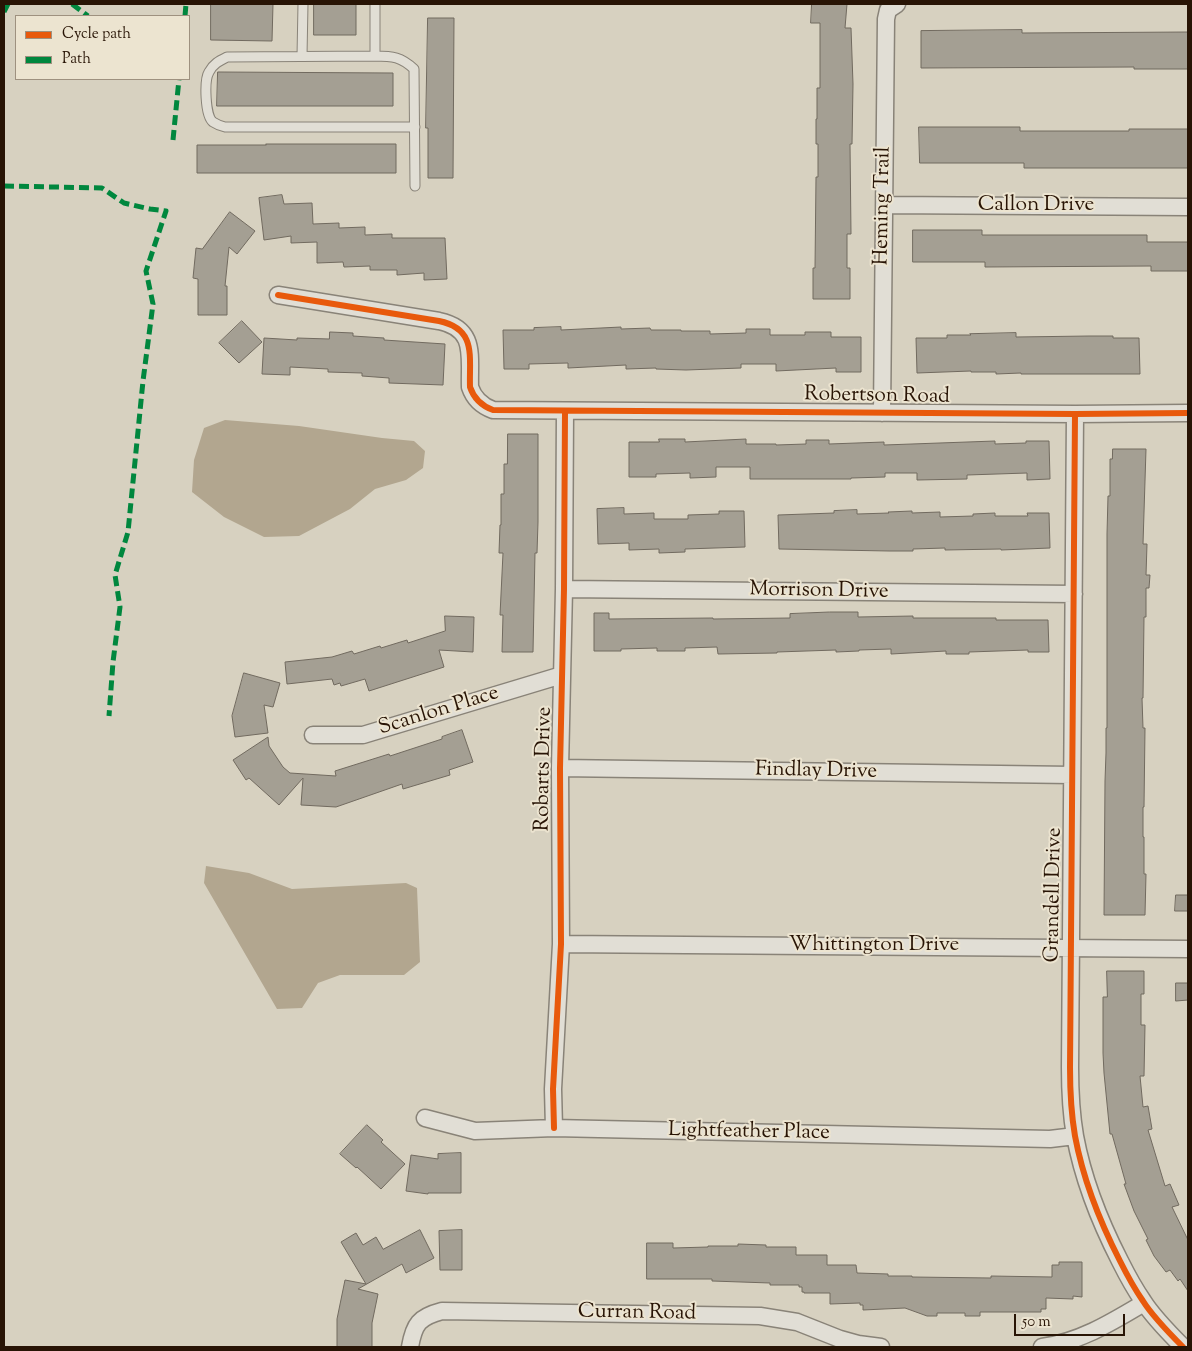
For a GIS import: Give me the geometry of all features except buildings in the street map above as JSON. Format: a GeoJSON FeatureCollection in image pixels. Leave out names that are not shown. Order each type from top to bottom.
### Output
{"type":"FeatureCollection","features":[{"type":"Feature","properties":{"kind":"street","name":"Heming Trail"},"geometry":{"type":"LineString","coordinates":[[882,413],[886,19],[888,10],[897,4]]}},
{"type":"Feature","properties":{"kind":"street","name":"Callon Drive"},"geometry":{"type":"LineString","coordinates":[[884,205],[1188,207]]}},
{"type":"Feature","properties":{"kind":"street","name":"Robertson Road"},"geometry":{"type":"LineString","coordinates":[[278,296],[449,324],[458,328],[469,346],[470,387],[475,397],[483,405],[493,410],[1188,413]]}},
{"type":"Feature","properties":{"kind":"street","name":"Robarts Drive"},"geometry":{"type":"LineString","coordinates":[[554,1128],[552,1089],[560,944],[560,768],[565,411]]}},
{"type":"Feature","properties":{"kind":"street","name":"Grandell Drive"},"geometry":{"type":"LineString","coordinates":[[1075,414],[1070,1082],[1075,1136],[1086,1178],[1103,1224],[1131,1282],[1144,1303],[1182,1347]]}},
{"type":"Feature","properties":{"kind":"street","name":"Morrison Drive"},"geometry":{"type":"LineString","coordinates":[[564,589],[1074,594]]}},
{"type":"Feature","properties":{"kind":"street","name":"Scanlon Place"},"geometry":{"type":"LineString","coordinates":[[313,735],[363,735],[562,675]]}},
{"type":"Feature","properties":{"kind":"street","name":"Findlay Drive"},"geometry":{"type":"LineString","coordinates":[[560,768],[1072,775]]}},
{"type":"Feature","properties":{"kind":"street","name":"Whittington Drive"},"geometry":{"type":"LineString","coordinates":[[560,944],[1188,949]]}},
{"type":"Feature","properties":{"kind":"street","name":"Lightfeather Place"},"geometry":{"type":"LineString","coordinates":[[425,1118],[475,1131],[554,1128],[1050,1140],[1075,1136]]}},
{"type":"Feature","properties":{"kind":"street"},"geometry":{"type":"LineString","coordinates":[[1042,1347],[1063,1343],[1090,1333],[1144,1303]]}},
{"type":"Feature","properties":{"kind":"street","name":"Curran Road"},"geometry":{"type":"LineString","coordinates":[[410,1347],[412,1335],[417,1324],[428,1314],[442,1311],[760,1316],[797,1322],[840,1339],[881,1347]]}},
{"type":"Feature","properties":{"kind":"lane"},"geometry":{"type":"LineString","coordinates":[[302,56],[303,4]]}},
{"type":"Feature","properties":{"kind":"lane"},"geometry":{"type":"LineString","coordinates":[[375,4],[375,56]]}},
{"type":"Feature","properties":{"kind":"lane"},"geometry":{"type":"LineString","coordinates":[[414,127],[225,127],[214,122],[208,115],[206,106],[207,74],[218,61],[227,57],[391,56],[406,61],[414,69],[415,186]]}},
{"type":"Feature","properties":{"kind":"shaded area"},"geometry":{"type":"Polygon","coordinates":[[[225,420],[299,426],[414,441],[425,451],[423,468],[406,480],[375,489],[350,509],[299,536],[264,537],[224,517],[192,492],[194,460],[204,428],[225,420]]]}},
{"type":"Feature","properties":{"kind":"shaded area"},"geometry":{"type":"Polygon","coordinates":[[[206,866],[249,873],[292,889],[406,883],[417,888],[420,962],[404,975],[340,975],[318,983],[302,1008],[277,1009],[204,883],[206,866]]]}},
{"type":"Feature","properties":{"kind":"marked path"},"geometry":{"type":"LineString","coordinates":[[4,12],[8,4]]}},
{"type":"Feature","properties":{"kind":"marked path"},"geometry":{"type":"LineString","coordinates":[[72,4],[87,15]]}},
{"type":"Feature","properties":{"kind":"marked path"},"geometry":{"type":"LineString","coordinates":[[185,15],[186,4]]}},
{"type":"Feature","properties":{"kind":"marked path"},"geometry":{"type":"LineString","coordinates":[[173,140],[179,80]]}},
{"type":"Feature","properties":{"kind":"marked path"},"geometry":{"type":"LineString","coordinates":[[4,186],[102,188],[124,203],[166,211],[146,271],[153,304],[143,381],[128,532],[115,575],[120,607],[109,716]]}},
{"type":"Feature","properties":{"kind":"cycle path"},"geometry":{"type":"LineString","coordinates":[[278,295],[439,321],[451,325],[460,330],[468,345],[470,355],[470,387],[479,402],[493,410],[1188,413]]}},
{"type":"Feature","properties":{"kind":"cycle path"},"geometry":{"type":"LineString","coordinates":[[554,1128],[553,1089],[561,944],[560,768],[565,411]]}},
{"type":"Feature","properties":{"kind":"cycle path"},"geometry":{"type":"LineString","coordinates":[[1075,414],[1070,1067],[1073,1119],[1078,1152],[1087,1184],[1113,1246],[1147,1307],[1183,1347]]}}]}
